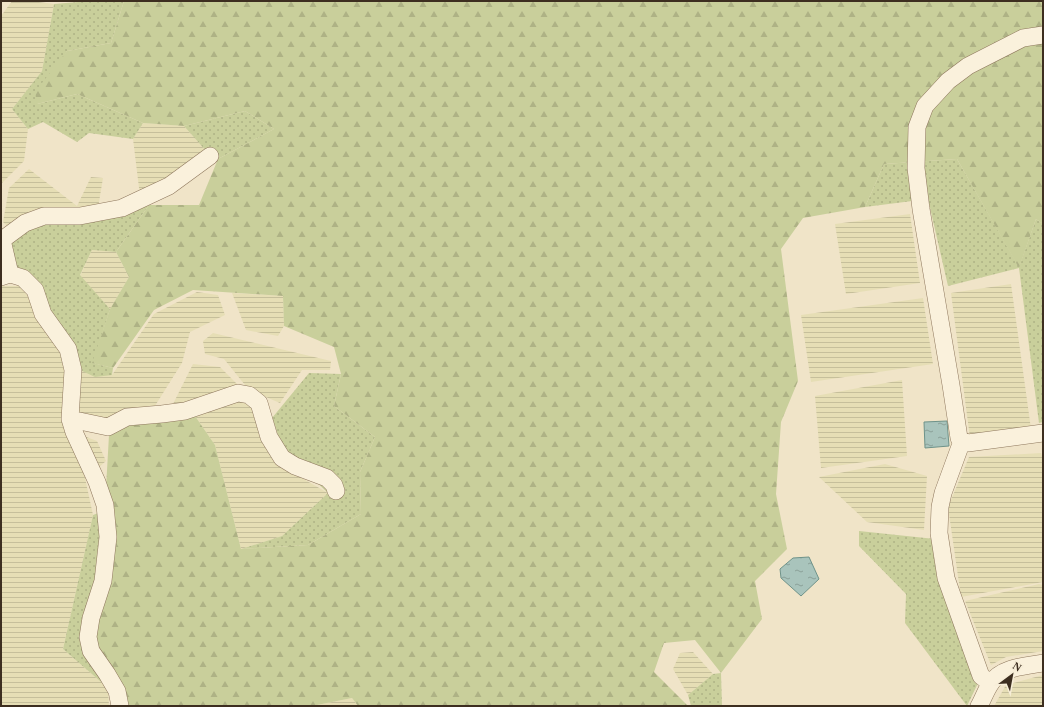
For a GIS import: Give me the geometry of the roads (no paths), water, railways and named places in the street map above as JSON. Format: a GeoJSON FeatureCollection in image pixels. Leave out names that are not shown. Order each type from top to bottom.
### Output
{"type":"FeatureCollection","features":[{"type":"Feature","properties":{"kind":"street"},"geometry":{"type":"LineString","coordinates":[[1043,35],[1023,38],[968,66],[948,81],[925,106],[917,128],[916,168],[921,209],[959,438],[968,443],[1043,433]]}},
{"type":"Feature","properties":{"kind":"street"},"geometry":{"type":"LineString","coordinates":[[120,706],[117,691],[91,652],[88,637],[91,618],[103,581],[108,537],[105,505],[97,482],[74,432],[70,419],[73,370],[68,349],[43,314],[35,290],[23,278],[6,276],[2,240],[25,223],[44,216],[80,216],[122,208],[168,186],[210,156]]}},
{"type":"Feature","properties":{"kind":"street"},"geometry":{"type":"LineString","coordinates":[[70,419],[108,427],[127,417],[185,411],[238,393],[249,395],[259,403],[269,437],[282,458],[296,466],[327,478],[334,485],[336,491]]}},
{"type":"Feature","properties":{"kind":"street"},"geometry":{"type":"LineString","coordinates":[[962,441],[943,493],[940,506],[939,533],[946,578],[981,676],[990,683]]}},
{"type":"Feature","properties":{"kind":"street"},"geometry":{"type":"LineString","coordinates":[[980,706],[990,683],[998,675],[1015,668],[1043,663]]}},
{"type":"Feature","properties":{"kind":"water"},"geometry":{"type":"Polygon","coordinates":[[[947,421],[949,446],[925,448],[924,422],[947,421]]]}},
{"type":"Feature","properties":{"kind":"water"},"geometry":{"type":"Polygon","coordinates":[[[809,557],[819,579],[801,596],[781,578],[780,569],[793,558],[809,557]]]}}]}
